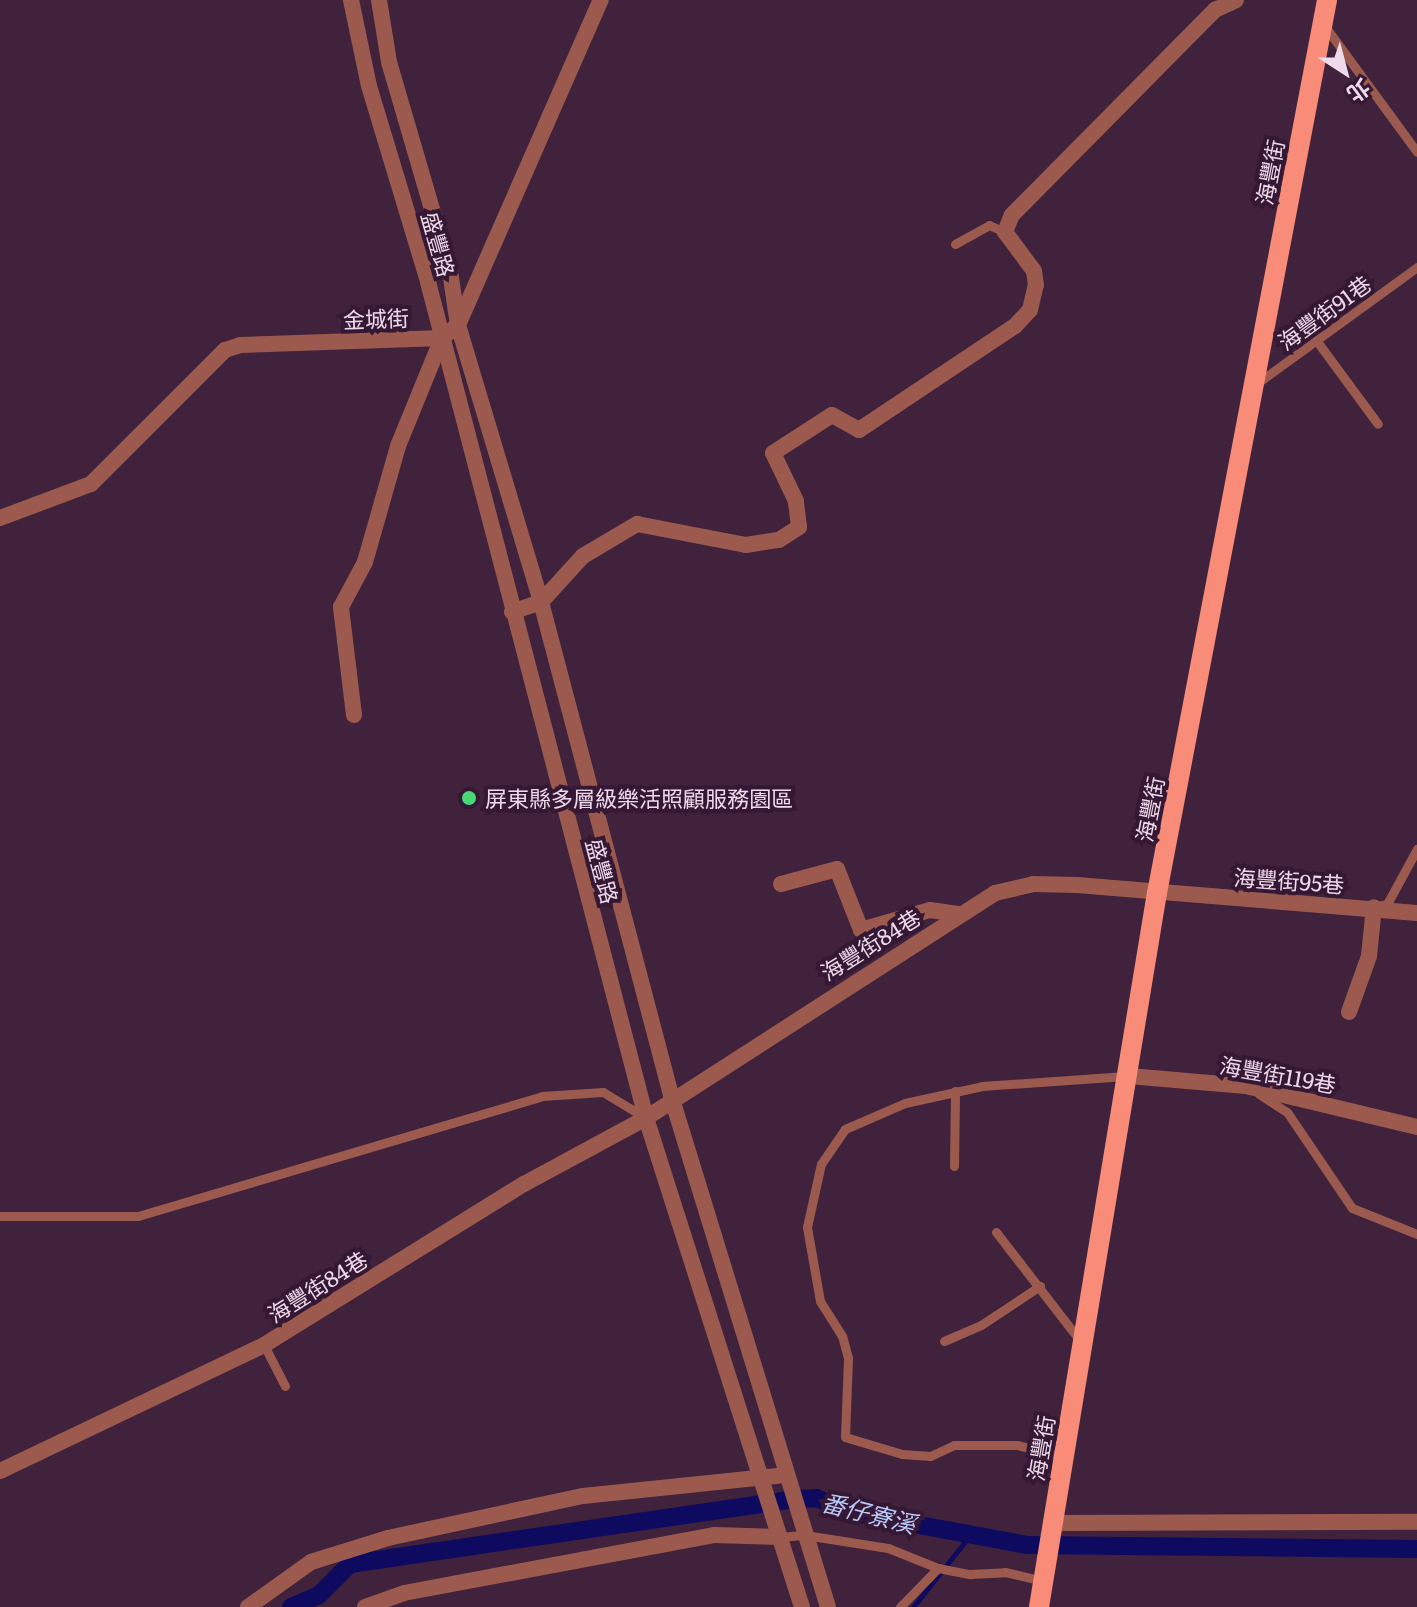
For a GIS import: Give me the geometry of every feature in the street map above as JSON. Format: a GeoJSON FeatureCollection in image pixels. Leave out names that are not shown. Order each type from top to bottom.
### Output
{"type":"FeatureCollection","features":[{"type":"Feature","properties":{"kind":"main road","name":"海豐街"},"geometry":{"type":"LineString","coordinates":[[1039,1607],[1157,893],[1327,0]]}},
{"type":"Feature","properties":{"kind":"street","name":"盛豐路"},"geometry":{"type":"LineString","coordinates":[[351,0],[369,86],[442,338],[646,1118],[802,1607]]}},
{"type":"Feature","properties":{"kind":"street","name":"盛豐路"},"geometry":{"type":"LineString","coordinates":[[379,0],[389,62],[450,271],[458,325],[541,602],[672,1099],[828,1607]]}},
{"type":"Feature","properties":{"kind":"street"},"geometry":{"type":"LineString","coordinates":[[354,715],[341,607],[365,562],[398,446],[442,338],[458,325],[601,0]]}},
{"type":"Feature","properties":{"kind":"street"},"geometry":{"type":"LineString","coordinates":[[512,612],[541,602],[583,556],[637,524],[746,545],[779,540],[799,527],[796,501],[773,453],[832,415],[859,430],[1015,326],[1030,310],[1034,271],[1005,232],[1012,215],[1215,10],[1236,0]]}},
{"type":"Feature","properties":{"kind":"street","name":"金城街"},"geometry":{"type":"LineString","coordinates":[[0,518],[91,484],[225,350],[240,345],[442,338]]}},
{"type":"Feature","properties":{"kind":"street","name":"海豐街84巷"},"geometry":{"type":"LineString","coordinates":[[781,884],[837,869],[861,930],[930,910],[958,914]]}},
{"type":"Feature","properties":{"kind":"street","name":"海豐街84巷"},"geometry":{"type":"LineString","coordinates":[[0,1471],[264,1345],[524,1184],[646,1118],[995,893],[1033,884],[1157,893]]}},
{"type":"Feature","properties":{"kind":"street","name":"海豐街95巷"},"geometry":{"type":"LineString","coordinates":[[1157,893],[1374,907],[1417,913]]}},
{"type":"Feature","properties":{"kind":"street"},"geometry":{"type":"LineString","coordinates":[[1349,1012],[1369,956],[1374,907]]}},
{"type":"Feature","properties":{"kind":"street","name":"海豐街119巷"},"geometry":{"type":"LineString","coordinates":[[1129,1076],[1246,1086],[1417,1127]]}},
{"type":"Feature","properties":{"kind":"street"},"geometry":{"type":"LineString","coordinates":[[248,1607],[311,1562],[388,1538],[583,1496],[785,1475]]}},
{"type":"Feature","properties":{"kind":"street"},"geometry":{"type":"LineString","coordinates":[[1051,1523],[1417,1522]]}},
{"type":"Feature","properties":{"kind":"street"},"geometry":{"type":"LineString","coordinates":[[365,1607],[404,1593],[714,1535],[780,1537]]}},
{"type":"Feature","properties":{"kind":"lane"},"geometry":{"type":"LineString","coordinates":[[1322,22],[1417,152]]}},
{"type":"Feature","properties":{"kind":"lane"},"geometry":{"type":"LineString","coordinates":[[955,244],[989,225],[1005,232]]}},
{"type":"Feature","properties":{"kind":"lane","name":"海豐街91巷"},"geometry":{"type":"LineString","coordinates":[[1253,386],[1417,267]]}},
{"type":"Feature","properties":{"kind":"lane"},"geometry":{"type":"LineString","coordinates":[[1316,340],[1378,424]]}},
{"type":"Feature","properties":{"kind":"lane"},"geometry":{"type":"LineString","coordinates":[[1374,907],[1387,904],[1417,849]]}},
{"type":"Feature","properties":{"kind":"lane"},"geometry":{"type":"LineString","coordinates":[[1062,1456],[1017,1445],[954,1445],[930,1456],[902,1454],[845,1437],[848,1358],[842,1336],[820,1301],[807,1227],[821,1164],[845,1129],[905,1103],[955,1091],[1129,1076]]}},
{"type":"Feature","properties":{"kind":"lane"},"geometry":{"type":"LineString","coordinates":[[1246,1086],[1287,1112],[1352,1208],[1417,1234]]}},
{"type":"Feature","properties":{"kind":"lane"},"geometry":{"type":"LineString","coordinates":[[954,1166],[955,1091]]}},
{"type":"Feature","properties":{"kind":"lane"},"geometry":{"type":"LineString","coordinates":[[0,1208],[4,1216],[138,1216],[542,1096],[603,1092],[646,1118]]}},
{"type":"Feature","properties":{"kind":"lane"},"geometry":{"type":"LineString","coordinates":[[996,1232],[1083,1345]]}},
{"type":"Feature","properties":{"kind":"lane"},"geometry":{"type":"LineString","coordinates":[[944,1341],[981,1325],[1040,1286]]}},
{"type":"Feature","properties":{"kind":"lane"},"geometry":{"type":"LineString","coordinates":[[264,1345],[285,1386]]}},
{"type":"Feature","properties":{"kind":"lane"},"geometry":{"type":"LineString","coordinates":[[780,1537],[805,1535],[888,1548],[938,1568],[970,1574],[1005,1572],[1043,1576]]}},
{"type":"Feature","properties":{"kind":"lane"},"geometry":{"type":"LineString","coordinates":[[900,1607],[938,1568]]}},
{"type":"Feature","properties":{"kind":"waterway","name":"番仔寮溪"},"geometry":{"type":"LineString","coordinates":[[291,1607],[319,1595],[350,1564],[793,1499],[817,1498],[844,1511],[1028,1545],[1417,1549]]}},
{"type":"Feature","properties":{"kind":"waterway"},"geometry":{"type":"LineString","coordinates":[[913,1607],[971,1534]]}},
{"type":"Feature","properties":{"kind":"place","name":"屏東縣多層級樂活照顧服務園區"},"geometry":{"type":"Point","coordinates":[469,798]}}]}
